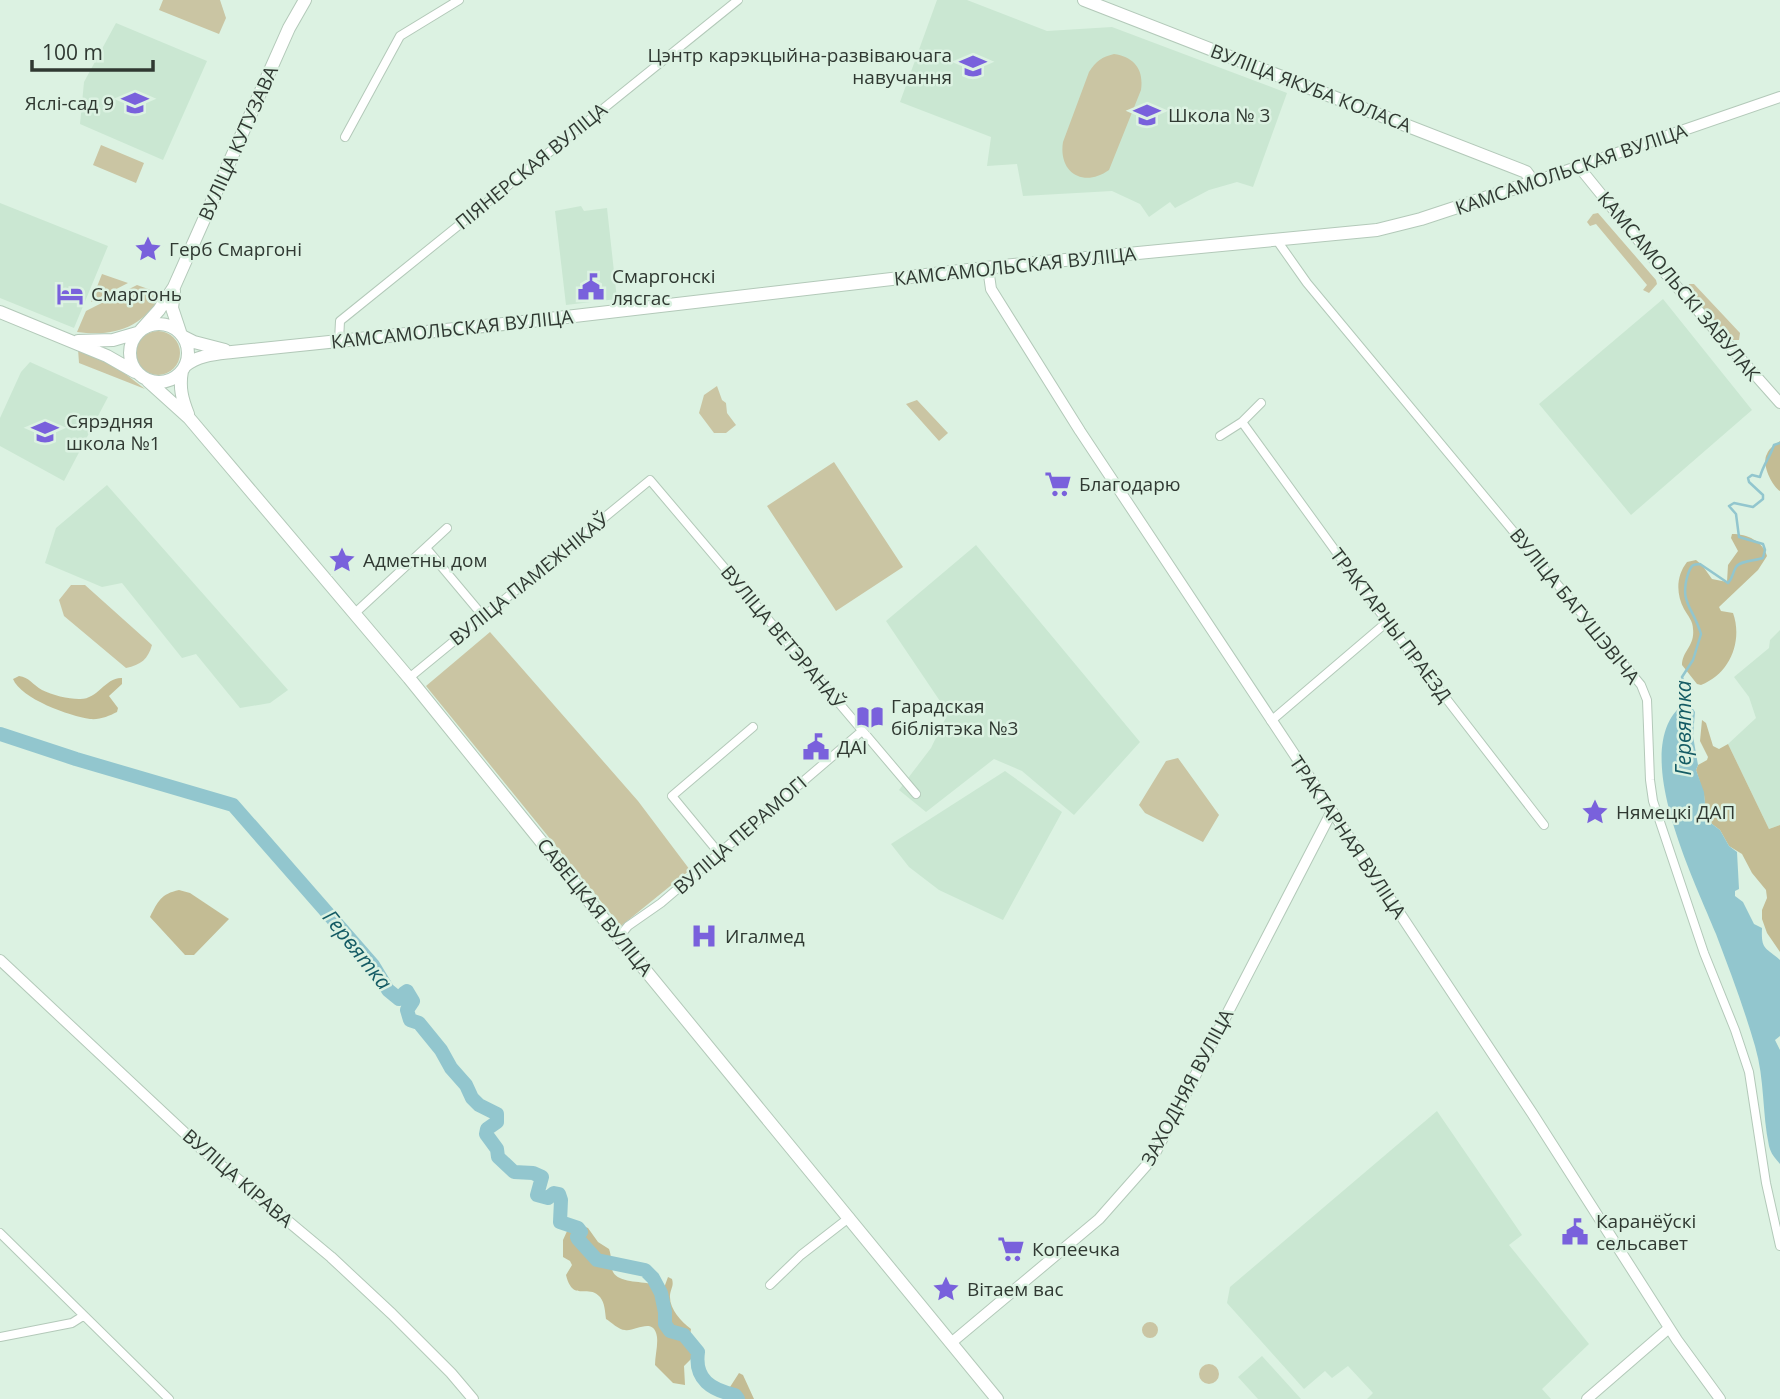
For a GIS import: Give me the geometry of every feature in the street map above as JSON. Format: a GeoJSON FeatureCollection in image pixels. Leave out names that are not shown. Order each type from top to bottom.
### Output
{"type":"FeatureCollection","features":[{"type":"Feature","properties":{"kind":"main road","name":"ВУЛІЦА КУТУЗАВА"},"geometry":{"type":"LineString","coordinates":[[139,331],[159,310],[174,287],[289,28],[304,0]]}},
{"type":"Feature","properties":{"kind":"main road","name":"ВУЛІЦА ЯКУБА КОЛАСА"},"geometry":{"type":"LineString","coordinates":[[1084,0],[1526,172],[1533,182]]}},
{"type":"Feature","properties":{"kind":"main road","name":"КАМСАМОЛЬСКАЯ ВУЛІЦА"},"geometry":{"type":"LineString","coordinates":[[184,369],[193,360],[232,352],[536,321],[988,268],[1377,230],[1398,226],[1533,182]]}},
{"type":"Feature","properties":{"kind":"main road","name":"ВУЛІЦА КУТУЗАВА"},"geometry":{"type":"LineString","coordinates":[[174,287],[172,308],[182,335]]}},
{"type":"Feature","properties":{"kind":"main road","name":"САВЕЦКАЯ ВУЛІЦА"},"geometry":{"type":"LineString","coordinates":[[0,312],[110,358],[143,378],[189,418],[409,678],[998,1399]]}},
{"type":"Feature","properties":{"kind":"main road"},"geometry":{"type":"LineString","coordinates":[[158,324],[167,325],[182,335],[188,352],[184,369],[167,382],[143,378],[129,358],[129,349],[139,331],[158,324]]}},
{"type":"Feature","properties":{"kind":"main road","name":"САВЕЦКАЯ ВУЛІЦА"},"geometry":{"type":"LineString","coordinates":[[70,341],[113,340],[139,331]]}},
{"type":"Feature","properties":{"kind":"main road","name":"КАМСАМОЛЬСКАЯ ВУЛІЦА"},"geometry":{"type":"LineString","coordinates":[[182,335],[209,347],[232,352]]}},
{"type":"Feature","properties":{"kind":"main road","name":"САВЕЦКАЯ ВУЛІЦА"},"geometry":{"type":"LineString","coordinates":[[184,369],[180,384],[189,418]]}},
{"type":"Feature","properties":{"kind":"street"},"geometry":{"type":"LineString","coordinates":[[345,137],[400,36],[459,0]]}},
{"type":"Feature","properties":{"kind":"street","name":"ПІЯНЕРСКАЯ ВУЛІЦА"},"geometry":{"type":"LineString","coordinates":[[339,341],[340,321],[737,0]]}},
{"type":"Feature","properties":{"kind":"street","name":"КАМСАМОЛЬСКАЯ ВУЛІЦА"},"geometry":{"type":"LineString","coordinates":[[1533,182],[1780,97]]}},
{"type":"Feature","properties":{"kind":"street","name":"КАМСАМОЛЬСКІ ЗАВУЛАК"},"geometry":{"type":"LineString","coordinates":[[1579,167],[1678,288],[1780,403]]}},
{"type":"Feature","properties":{"kind":"street","name":"ВУЛІЦА БАГУШЭВІЧА"},"geometry":{"type":"LineString","coordinates":[[1276,239],[1307,283],[1642,685],[1647,700],[1653,801],[1704,953],[1749,1072],[1766,1183],[1780,1246]]}},
{"type":"Feature","properties":{"kind":"street","name":"ТРАКТАРНАЯ ВУЛІЦА"},"geometry":{"type":"LineString","coordinates":[[988,268],[991,289],[1080,431],[1532,1113],[1670,1328],[1720,1399]]}},
{"type":"Feature","properties":{"kind":"street"},"geometry":{"type":"LineString","coordinates":[[1220,436],[1242,422],[1261,403]]}},
{"type":"Feature","properties":{"kind":"street","name":"ТРАКТАРНЫ ПРАЕЗД"},"geometry":{"type":"LineString","coordinates":[[1242,422],[1387,622],[1544,825]]}},
{"type":"Feature","properties":{"kind":"street","name":"ВУЛІЦА ПАМЕЖНІКАЎ"},"geometry":{"type":"LineString","coordinates":[[409,678],[650,480]]}},
{"type":"Feature","properties":{"kind":"street","name":"ВУЛІЦА ВЕТЭРАНАЎ"},"geometry":{"type":"LineString","coordinates":[[650,480],[916,794]]}},
{"type":"Feature","properties":{"kind":"street"},"geometry":{"type":"LineString","coordinates":[[354,614],[447,528]]}},
{"type":"Feature","properties":{"kind":"street"},"geometry":{"type":"LineString","coordinates":[[426,548],[483,616]]}},
{"type":"Feature","properties":{"kind":"street"},"geometry":{"type":"LineString","coordinates":[[1271,721],[1387,622]]}},
{"type":"Feature","properties":{"kind":"street"},"geometry":{"type":"LineString","coordinates":[[719,853],[672,796],[753,727]]}},
{"type":"Feature","properties":{"kind":"street","name":"ВУЛІЦА ПЕРАМОГІ"},"geometry":{"type":"LineString","coordinates":[[619,937],[628,926],[661,903],[862,731]]}},
{"type":"Feature","properties":{"kind":"street","name":"ЗАХОДНЯЯ ВУЛІЦА"},"geometry":{"type":"LineString","coordinates":[[951,1343],[1099,1219],[1152,1159],[1331,813]]}},
{"type":"Feature","properties":{"kind":"street","name":"ВУЛІЦА КІРАВА"},"geometry":{"type":"LineString","coordinates":[[0,960],[205,1152],[331,1257],[382,1304],[473,1399]]}},
{"type":"Feature","properties":{"kind":"street"},"geometry":{"type":"LineString","coordinates":[[770,1285],[801,1255],[850,1217]]}},
{"type":"Feature","properties":{"kind":"street"},"geometry":{"type":"LineString","coordinates":[[0,1233],[169,1399]]}},
{"type":"Feature","properties":{"kind":"street"},"geometry":{"type":"LineString","coordinates":[[0,1337],[72,1323],[83,1316]]}},
{"type":"Feature","properties":{"kind":"street"},"geometry":{"type":"LineString","coordinates":[[1587,1399],[1670,1328]]}},
{"type":"Feature","properties":{"kind":"shaded area"},"geometry":{"type":"Polygon","coordinates":[[[163,0],[220,0],[226,18],[219,34],[159,10],[163,0]]]}},
{"type":"Feature","properties":{"kind":"shaded area","name":"Школа № 3"},"geometry":{"type":"Polygon","coordinates":[[[937,0],[967,0],[1047,31],[1112,27],[1287,93],[1253,187],[1237,182],[1209,190],[1175,208],[1170,202],[1149,217],[1140,204],[1112,191],[1023,196],[1017,164],[987,166],[991,137],[900,102],[937,0]]]}},
{"type":"Feature","properties":{"kind":"shaded area","name":"Яслі-сад 9"},"geometry":{"type":"Polygon","coordinates":[[[116,23],[207,61],[163,160],[80,124],[84,82],[116,23]]]}},
{"type":"Feature","properties":{"kind":"shaded area"},"geometry":{"type":"Polygon","coordinates":[[[1114,54],[1127,58],[1136,65],[1141,76],[1141,90],[1109,170],[1091,178],[1082,177],[1069,169],[1065,162],[1063,142],[1089,72],[1100,60],[1114,54]]]}},
{"type":"Feature","properties":{"kind":"shaded area"},"geometry":{"type":"Polygon","coordinates":[[[101,145],[144,163],[136,183],[93,165],[101,145]]]}},
{"type":"Feature","properties":{"kind":"shaded area"},"geometry":{"type":"Polygon","coordinates":[[[0,203],[108,246],[74,328],[0,298],[0,203]]]}},
{"type":"Feature","properties":{"kind":"shaded area"},"geometry":{"type":"Polygon","coordinates":[[[581,206],[584,211],[607,208],[617,299],[566,305],[555,211],[581,206]]]}},
{"type":"Feature","properties":{"kind":"shaded area"},"geometry":{"type":"Polygon","coordinates":[[[1598,213],[1656,280],[1657,284],[1649,293],[1643,290],[1647,285],[1596,224],[1590,226],[1587,222],[1593,214],[1598,213]]]}},
{"type":"Feature","properties":{"kind":"shaded area"},"geometry":{"type":"Polygon","coordinates":[[[102,274],[128,283],[91,302],[102,274]]]}},
{"type":"Feature","properties":{"kind":"shaded area"},"geometry":{"type":"Polygon","coordinates":[[[1689,284],[1694,284],[1740,333],[1739,340],[1733,340],[1687,292],[1689,284]]]}},
{"type":"Feature","properties":{"kind":"shaded area"},"geometry":{"type":"Polygon","coordinates":[[[137,285],[162,294],[146,315],[126,328],[115,331],[77,332],[86,311],[137,285]]]}},
{"type":"Feature","properties":{"kind":"shaded area"},"geometry":{"type":"Polygon","coordinates":[[[1663,299],[1752,410],[1631,515],[1539,404],[1663,299]]]}},
{"type":"Feature","properties":{"kind":"shaded area"},"geometry":{"type":"Polygon","coordinates":[[[158,331],[167,332],[174,337],[179,344],[179,362],[174,369],[167,374],[158,375],[149,374],[142,369],[137,362],[136,353],[137,344],[142,337],[149,332],[158,331]]]}},
{"type":"Feature","properties":{"kind":"shaded area"},"geometry":{"type":"Polygon","coordinates":[[[78,349],[115,366],[145,389],[79,363],[78,349]]]}},
{"type":"Feature","properties":{"kind":"shaded area","name":"Сярэдняя школа №1"},"geometry":{"type":"Polygon","coordinates":[[[30,362],[108,397],[64,481],[0,446],[0,418],[21,372],[30,362]]]}},
{"type":"Feature","properties":{"kind":"shaded area"},"geometry":{"type":"Polygon","coordinates":[[[717,386],[722,400],[726,403],[727,413],[736,425],[726,433],[714,433],[699,413],[704,395],[717,386]]]}},
{"type":"Feature","properties":{"kind":"shaded area"},"geometry":{"type":"Polygon","coordinates":[[[917,400],[948,433],[939,441],[906,404],[917,400]]]}},
{"type":"Feature","properties":{"kind":"shaded area"},"geometry":{"type":"Polygon","coordinates":[[[1780,441],[1780,491],[1771,480],[1765,463],[1768,452],[1780,441]]]}},
{"type":"Feature","properties":{"kind":"shaded area"},"geometry":{"type":"Polygon","coordinates":[[[834,462],[903,567],[836,611],[767,506],[834,462]]]}},
{"type":"Feature","properties":{"kind":"shaded area"},"geometry":{"type":"Polygon","coordinates":[[[107,485],[288,690],[270,703],[240,708],[196,654],[182,658],[122,583],[102,587],[45,563],[56,528],[107,485]]]}},
{"type":"Feature","properties":{"kind":"shaded area"},"geometry":{"type":"Polygon","coordinates":[[[1732,534],[1754,539],[1762,546],[1767,556],[1758,570],[1719,607],[1721,611],[1733,613],[1736,624],[1735,645],[1727,665],[1711,680],[1701,685],[1697,684],[1682,665],[1692,640],[1693,629],[1680,597],[1679,579],[1687,562],[1696,560],[1712,579],[1727,582],[1728,565],[1738,551],[1731,538],[1732,534]]]}},
{"type":"Feature","properties":{"kind":"shaded area"},"geometry":{"type":"Polygon","coordinates":[[[976,545],[1140,742],[1074,815],[1022,771],[994,759],[926,812],[899,790],[931,748],[948,713],[886,621],[976,545]]]}},
{"type":"Feature","properties":{"kind":"shaded area"},"geometry":{"type":"Polygon","coordinates":[[[71,585],[85,585],[152,645],[143,661],[126,668],[64,616],[59,600],[71,585]]]}},
{"type":"Feature","properties":{"kind":"shaded area"},"geometry":{"type":"Polygon","coordinates":[[[1780,630],[1780,825],[1769,829],[1728,744],[1756,718],[1749,697],[1734,677],[1769,648],[1770,640],[1780,630]]]}},
{"type":"Feature","properties":{"kind":"shaded area"},"geometry":{"type":"Polygon","coordinates":[[[490,632],[638,801],[690,870],[621,926],[426,686],[490,632]]]}},
{"type":"Feature","properties":{"kind":"shaded area"},"geometry":{"type":"Polygon","coordinates":[[[19,676],[46,692],[79,699],[91,696],[111,681],[122,678],[122,684],[109,696],[118,708],[117,712],[94,719],[59,710],[26,693],[13,679],[19,676]]]}},
{"type":"Feature","properties":{"kind":"shaded area"},"geometry":{"type":"Polygon","coordinates":[[[1702,720],[1706,723],[1713,746],[1719,749],[1728,744],[1769,829],[1780,825],[1780,952],[1767,933],[1762,919],[1766,890],[1752,873],[1742,854],[1729,846],[1720,830],[1706,815],[1704,795],[1696,770],[1708,757],[1700,741],[1702,720]]]}},
{"type":"Feature","properties":{"kind":"shaded area"},"geometry":{"type":"Polygon","coordinates":[[[1178,758],[1219,815],[1203,842],[1145,813],[1139,805],[1166,761],[1178,758]]]}},
{"type":"Feature","properties":{"kind":"shaded area"},"geometry":{"type":"Polygon","coordinates":[[[1005,771],[1062,812],[1003,920],[939,890],[909,867],[891,844],[1005,771]]]}},
{"type":"Feature","properties":{"kind":"shaded area"},"geometry":{"type":"Polygon","coordinates":[[[179,890],[190,893],[229,919],[194,955],[185,955],[150,917],[161,899],[179,890]]]}},
{"type":"Feature","properties":{"kind":"shaded area"},"geometry":{"type":"Polygon","coordinates":[[[1437,1111],[1522,1235],[1509,1245],[1589,1344],[1542,1389],[1551,1399],[1367,1399],[1373,1393],[1348,1366],[1332,1378],[1325,1371],[1304,1389],[1227,1303],[1230,1287],[1437,1111]]]}},
{"type":"Feature","properties":{"kind":"shaded area"},"geometry":{"type":"Polygon","coordinates":[[[580,1225],[588,1228],[598,1242],[609,1249],[616,1276],[651,1284],[657,1298],[661,1296],[668,1277],[672,1279],[671,1305],[691,1329],[696,1354],[684,1366],[685,1385],[673,1383],[655,1365],[657,1337],[652,1327],[620,1329],[606,1319],[600,1297],[595,1293],[572,1288],[566,1275],[572,1265],[563,1257],[563,1240],[568,1229],[580,1225]]]}},
{"type":"Feature","properties":{"kind":"shaded area"},"geometry":{"type":"Polygon","coordinates":[[[1147,1322],[1153,1322],[1158,1330],[1156,1336],[1147,1338],[1142,1333],[1142,1327],[1147,1322]]]}},
{"type":"Feature","properties":{"kind":"shaded area"},"geometry":{"type":"Polygon","coordinates":[[[1262,1356],[1301,1399],[1258,1399],[1238,1377],[1262,1356]]]}},
{"type":"Feature","properties":{"kind":"shaded area"},"geometry":{"type":"Polygon","coordinates":[[[1209,1364],[1216,1367],[1219,1374],[1216,1381],[1209,1384],[1202,1381],[1199,1374],[1202,1367],[1209,1364]]]}},
{"type":"Feature","properties":{"kind":"shaded area"},"geometry":{"type":"Polygon","coordinates":[[[739,1373],[743,1375],[754,1399],[726,1399],[739,1373]]]}},
{"type":"Feature","properties":{"kind":"water"},"geometry":{"type":"Polygon","coordinates":[[[1688,701],[1695,712],[1693,736],[1698,765],[1696,770],[1704,792],[1706,815],[1720,830],[1729,846],[1737,852],[1739,889],[1735,891],[1735,896],[1743,902],[1754,924],[1762,928],[1765,947],[1780,960],[1780,1036],[1775,1040],[1780,1050],[1780,1164],[1769,1146],[1760,1071],[1751,1032],[1716,934],[1681,848],[1663,779],[1662,747],[1670,720],[1688,701]]]}},
{"type":"Feature","properties":{"kind":"waterway","name":"Гервятка"},"geometry":{"type":"LineString","coordinates":[[1688,701],[1682,677],[1693,660],[1701,634],[1686,599],[1688,574],[1692,566],[1700,564],[1728,583],[1738,565],[1763,558],[1763,544],[1739,537],[1736,514],[1729,506],[1734,503],[1753,507],[1763,499],[1763,495],[1748,478],[1752,475],[1760,477],[1774,445],[1780,443]]}},
{"type":"Feature","properties":{"kind":"waterway","name":"Гервятка"},"geometry":{"type":"LineString","coordinates":[[0,734],[233,805],[373,965],[388,990],[399,999],[406,997],[404,993],[407,991],[413,1001],[407,1010],[410,1020],[419,1023],[441,1050],[472,1098],[479,1105],[497,1114],[497,1122],[487,1129],[486,1134],[497,1149],[498,1157],[514,1172],[533,1173],[542,1177],[537,1195],[548,1198],[554,1193],[559,1194],[560,1222],[578,1228],[581,1232],[578,1239],[597,1260],[645,1270],[653,1278],[661,1293],[665,1324],[670,1331],[684,1335],[698,1352],[697,1362],[702,1377],[712,1387],[735,1395],[738,1399]]}},
{"type":"Feature","properties":{"kind":"place","name":"Цэнтр карэкцыйна-развіваючага навучання"},"geometry":{"type":"Point","coordinates":[973,66]}},
{"type":"Feature","properties":{"kind":"place","name":"Яслі-сад 9"},"geometry":{"type":"Point","coordinates":[135,103]}},
{"type":"Feature","properties":{"kind":"place","name":"Школа № 3"},"geometry":{"type":"Point","coordinates":[1147,115]}},
{"type":"Feature","properties":{"kind":"place","name":"Герб Смаргоні"},"geometry":{"type":"Point","coordinates":[148,249]}},
{"type":"Feature","properties":{"kind":"place","name":"Смаргонскі лясгас"},"geometry":{"type":"Point","coordinates":[591,287]}},
{"type":"Feature","properties":{"kind":"place","name":"Смаргонь"},"geometry":{"type":"Point","coordinates":[70,294]}},
{"type":"Feature","properties":{"kind":"place","name":"Сярэдняя школа №1"},"geometry":{"type":"Point","coordinates":[45,432]}},
{"type":"Feature","properties":{"kind":"place","name":"Благодарю"},"geometry":{"type":"Point","coordinates":[1058,484]}},
{"type":"Feature","properties":{"kind":"place","name":"Адметны дом"},"geometry":{"type":"Point","coordinates":[342,560]}},
{"type":"Feature","properties":{"kind":"place","name":"Гарадская бібліятэка №3"},"geometry":{"type":"Point","coordinates":[870,717]}},
{"type":"Feature","properties":{"kind":"place","name":"ДАІ"},"geometry":{"type":"Point","coordinates":[816,747]}},
{"type":"Feature","properties":{"kind":"place","name":"Нямецкі ДАП"},"geometry":{"type":"Point","coordinates":[1595,812]}},
{"type":"Feature","properties":{"kind":"place","name":"Игалмед"},"geometry":{"type":"Point","coordinates":[704,936]}},
{"type":"Feature","properties":{"kind":"place","name":"Каранёўскі сельсавет"},"geometry":{"type":"Point","coordinates":[1575,1232]}},
{"type":"Feature","properties":{"kind":"place","name":"Копеечка"},"geometry":{"type":"Point","coordinates":[1011,1249]}},
{"type":"Feature","properties":{"kind":"place","name":"Вітаем вас"},"geometry":{"type":"Point","coordinates":[946,1289]}}]}
